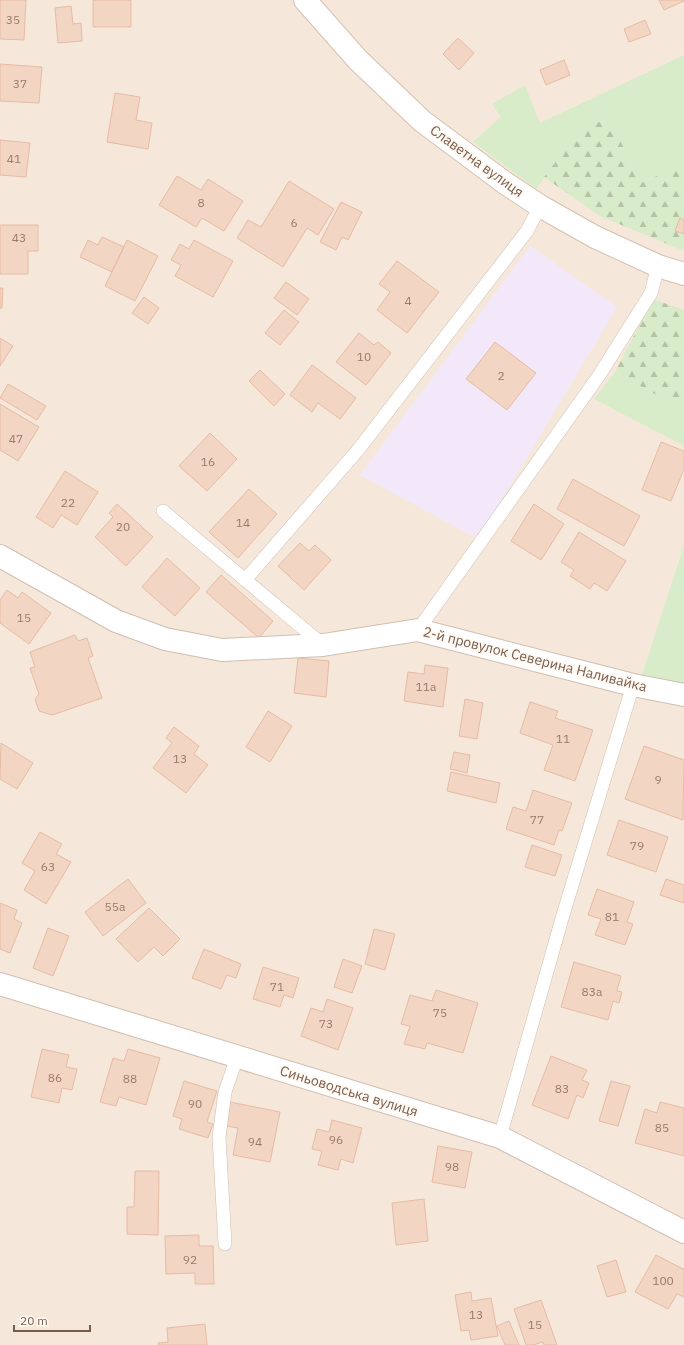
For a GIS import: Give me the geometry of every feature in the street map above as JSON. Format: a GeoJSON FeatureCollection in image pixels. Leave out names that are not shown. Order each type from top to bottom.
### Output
{"type":"FeatureCollection","features":[{"type":"Feature","properties":{"kind":"street","name":"Славетна вулиця"},"geometry":{"type":"LineString","coordinates":[[305,0],[358,60],[422,121],[506,183],[540,206],[595,237],[658,266],[684,274]]}},
{"type":"Feature","properties":{"kind":"street","name":"2-й провулок Северина Наливайка"},"geometry":{"type":"LineString","coordinates":[[0,556],[116,622],[165,639],[222,650],[323,645],[418,630],[633,685],[684,695]]}},
{"type":"Feature","properties":{"kind":"street","name":"Синьоводська вулиця"},"geometry":{"type":"LineString","coordinates":[[0,984],[500,1137],[684,1232]]}},
{"type":"Feature","properties":{"kind":"lane"},"geometry":{"type":"LineString","coordinates":[[245,580],[358,450],[527,231],[540,206]]}},
{"type":"Feature","properties":{"kind":"lane"},"geometry":{"type":"LineString","coordinates":[[418,630],[598,377],[651,293],[658,266]]}},
{"type":"Feature","properties":{"kind":"lane"},"geometry":{"type":"LineString","coordinates":[[164,511],[323,645]]}},
{"type":"Feature","properties":{"kind":"lane"},"geometry":{"type":"LineString","coordinates":[[500,1137],[563,915],[633,685]]}},
{"type":"Feature","properties":{"kind":"lane"},"geometry":{"type":"LineString","coordinates":[[225,1244],[218,1137],[225,1092],[237,1057]]}},
{"type":"Feature","properties":{"kind":"shaded area"},"geometry":{"type":"Polygon","coordinates":[[[0,0],[684,0],[684,1345],[0,1345],[0,0]]]}},
{"type":"Feature","properties":{"kind":"shaded area"},"geometry":{"type":"Polygon","coordinates":[[[530,246],[617,307],[478,539],[360,475],[530,246]]]}},
{"type":"Feature","properties":{"kind":"green space"},"geometry":{"type":"Polygon","coordinates":[[[684,55],[684,165],[640,183],[614,127],[589,119],[536,189],[473,142],[501,117],[492,104],[525,85],[540,123],[684,55]]]}},
{"type":"Feature","properties":{"kind":"green space"},"geometry":{"type":"Polygon","coordinates":[[[589,119],[614,127],[640,183],[684,165],[684,251],[600,216],[544,177],[589,119]]]}},
{"type":"Feature","properties":{"kind":"green space"},"geometry":{"type":"Polygon","coordinates":[[[653,299],[684,310],[684,410],[615,372],[653,299]]]}},
{"type":"Feature","properties":{"kind":"green space"},"geometry":{"type":"Polygon","coordinates":[[[615,372],[684,410],[684,446],[594,399],[615,372]]]}},
{"type":"Feature","properties":{"kind":"green space"},"geometry":{"type":"Polygon","coordinates":[[[684,545],[684,690],[640,681],[684,545]]]}},
{"type":"Feature","properties":{"kind":"building"},"geometry":{"type":"Polygon","coordinates":[[[0,0],[26,0],[24,40],[0,39],[0,0]]]}},
{"type":"Feature","properties":{"kind":"building"},"geometry":{"type":"Polygon","coordinates":[[[93,0],[131,0],[131,27],[93,27],[93,0]]]}},
{"type":"Feature","properties":{"kind":"building"},"geometry":{"type":"Polygon","coordinates":[[[659,0],[684,0],[684,1],[664,10],[659,0]]]}},
{"type":"Feature","properties":{"kind":"building"},"geometry":{"type":"Polygon","coordinates":[[[71,6],[73,24],[81,23],[82,41],[58,43],[55,8],[71,6]]]}},
{"type":"Feature","properties":{"kind":"building"},"geometry":{"type":"Polygon","coordinates":[[[645,20],[651,34],[629,42],[624,29],[645,20]]]}},
{"type":"Feature","properties":{"kind":"building"},"geometry":{"type":"Polygon","coordinates":[[[458,38],[474,53],[459,70],[443,54],[458,38]]]}},
{"type":"Feature","properties":{"kind":"building"},"geometry":{"type":"Polygon","coordinates":[[[564,60],[570,75],[546,85],[540,70],[564,60]]]}},
{"type":"Feature","properties":{"kind":"building"},"geometry":{"type":"Polygon","coordinates":[[[0,64],[42,67],[39,103],[0,101],[0,64]]]}},
{"type":"Feature","properties":{"kind":"building"},"geometry":{"type":"Polygon","coordinates":[[[115,93],[140,97],[136,120],[152,123],[148,149],[107,142],[115,93]]]}},
{"type":"Feature","properties":{"kind":"building"},"geometry":{"type":"Polygon","coordinates":[[[0,140],[30,143],[26,177],[0,175],[0,140]]]}},
{"type":"Feature","properties":{"kind":"building"},"geometry":{"type":"Polygon","coordinates":[[[177,176],[201,190],[208,179],[243,201],[224,231],[202,218],[196,227],[159,205],[177,176]]]}},
{"type":"Feature","properties":{"kind":"building"},"geometry":{"type":"Polygon","coordinates":[[[289,181],[334,209],[318,235],[307,228],[283,267],[237,238],[248,220],[261,227],[289,181]]]}},
{"type":"Feature","properties":{"kind":"building"},"geometry":{"type":"Polygon","coordinates":[[[341,202],[362,212],[348,240],[342,237],[336,250],[320,242],[341,202]]]}},
{"type":"Feature","properties":{"kind":"building"},"geometry":{"type":"Polygon","coordinates":[[[680,218],[684,220],[684,234],[675,231],[680,218]]]}},
{"type":"Feature","properties":{"kind":"building"},"geometry":{"type":"Polygon","coordinates":[[[0,225],[38,225],[38,251],[28,251],[28,274],[0,274],[0,225]]]}},
{"type":"Feature","properties":{"kind":"building"},"geometry":{"type":"Polygon","coordinates":[[[102,237],[124,247],[112,272],[80,257],[88,240],[98,245],[102,237]]]}},
{"type":"Feature","properties":{"kind":"building"},"geometry":{"type":"Polygon","coordinates":[[[127,240],[158,256],[135,301],[105,286],[127,240]]]}},
{"type":"Feature","properties":{"kind":"building"},"geometry":{"type":"Polygon","coordinates":[[[194,240],[233,261],[213,297],[175,276],[181,265],[171,260],[180,244],[189,249],[194,240]]]}},
{"type":"Feature","properties":{"kind":"building"},"geometry":{"type":"Polygon","coordinates":[[[397,261],[439,292],[407,333],[377,310],[390,292],[379,284],[397,261]]]}},
{"type":"Feature","properties":{"kind":"building"},"geometry":{"type":"Polygon","coordinates":[[[286,282],[309,299],[297,315],[274,298],[286,282]]]}},
{"type":"Feature","properties":{"kind":"building"},"geometry":{"type":"Polygon","coordinates":[[[0,288],[3,288],[2,308],[0,308],[0,288]]]}},
{"type":"Feature","properties":{"kind":"building"},"geometry":{"type":"Polygon","coordinates":[[[144,297],[159,308],[148,324],[132,313],[144,297]]]}},
{"type":"Feature","properties":{"kind":"building"},"geometry":{"type":"Polygon","coordinates":[[[284,310],[299,322],[280,345],[265,333],[284,310]]]}},
{"type":"Feature","properties":{"kind":"building"},"geometry":{"type":"Polygon","coordinates":[[[359,333],[374,345],[378,342],[391,353],[366,385],[336,362],[359,333]]]}},
{"type":"Feature","properties":{"kind":"building"},"geometry":{"type":"Polygon","coordinates":[[[0,338],[13,346],[0,366],[0,338]]]}},
{"type":"Feature","properties":{"kind":"building"},"geometry":{"type":"Polygon","coordinates":[[[495,342],[536,373],[507,410],[466,379],[495,342]]]}},
{"type":"Feature","properties":{"kind":"building"},"geometry":{"type":"Polygon","coordinates":[[[312,365],[356,398],[340,419],[318,403],[312,412],[290,395],[312,365]]]}},
{"type":"Feature","properties":{"kind":"building"},"geometry":{"type":"Polygon","coordinates":[[[260,370],[285,394],[274,406],[249,381],[260,370]]]}},
{"type":"Feature","properties":{"kind":"building"},"geometry":{"type":"Polygon","coordinates":[[[8,384],[46,406],[37,420],[0,398],[8,384]]]}},
{"type":"Feature","properties":{"kind":"building"},"geometry":{"type":"Polygon","coordinates":[[[0,404],[39,427],[18,461],[0,450],[0,404]]]}},
{"type":"Feature","properties":{"kind":"building"},"geometry":{"type":"Polygon","coordinates":[[[210,433],[237,459],[207,491],[179,466],[210,433]]]}},
{"type":"Feature","properties":{"kind":"building"},"geometry":{"type":"Polygon","coordinates":[[[661,442],[684,451],[684,469],[671,501],[642,490],[661,442]]]}},
{"type":"Feature","properties":{"kind":"building"},"geometry":{"type":"Polygon","coordinates":[[[65,471],[98,492],[77,525],[61,515],[53,528],[36,517],[65,471]]]}},
{"type":"Feature","properties":{"kind":"building"},"geometry":{"type":"Polygon","coordinates":[[[573,479],[640,516],[624,546],[557,509],[573,479]]]}},
{"type":"Feature","properties":{"kind":"building"},"geometry":{"type":"Polygon","coordinates":[[[249,489],[277,514],[238,558],[209,532],[249,489]]]}},
{"type":"Feature","properties":{"kind":"building"},"geometry":{"type":"Polygon","coordinates":[[[117,504],[153,537],[126,566],[95,537],[113,517],[109,513],[117,504]]]}},
{"type":"Feature","properties":{"kind":"building"},"geometry":{"type":"Polygon","coordinates":[[[534,504],[564,524],[541,560],[511,541],[534,504]]]}},
{"type":"Feature","properties":{"kind":"building"},"geometry":{"type":"Polygon","coordinates":[[[579,532],[626,561],[607,591],[594,583],[590,589],[570,576],[574,570],[561,562],[579,532]]]}},
{"type":"Feature","properties":{"kind":"building"},"geometry":{"type":"Polygon","coordinates":[[[300,543],[309,551],[315,545],[331,560],[304,590],[278,566],[300,543]]]}},
{"type":"Feature","properties":{"kind":"building"},"geometry":{"type":"Polygon","coordinates":[[[167,558],[200,588],[175,616],[142,587],[167,558]]]}},
{"type":"Feature","properties":{"kind":"building"},"geometry":{"type":"Polygon","coordinates":[[[221,575],[273,621],[259,638],[206,592],[221,575]]]}},
{"type":"Feature","properties":{"kind":"building"},"geometry":{"type":"Polygon","coordinates":[[[7,590],[18,598],[22,592],[51,613],[29,644],[0,623],[0,600],[7,590]]]}},
{"type":"Feature","properties":{"kind":"building"},"geometry":{"type":"Polygon","coordinates":[[[75,635],[78,641],[87,638],[93,656],[88,658],[102,698],[52,715],[39,711],[35,699],[39,694],[30,668],[35,667],[30,652],[75,635]]]}},
{"type":"Feature","properties":{"kind":"building"},"geometry":{"type":"Polygon","coordinates":[[[298,658],[329,661],[326,697],[294,693],[298,658]]]}},
{"type":"Feature","properties":{"kind":"building"},"geometry":{"type":"Polygon","coordinates":[[[425,665],[448,668],[443,707],[404,701],[408,672],[424,674],[425,665]]]}},
{"type":"Feature","properties":{"kind":"building"},"geometry":{"type":"Polygon","coordinates":[[[465,699],[483,703],[477,739],[459,736],[465,699]]]}},
{"type":"Feature","properties":{"kind":"building"},"geometry":{"type":"Polygon","coordinates":[[[530,702],[558,711],[555,718],[593,730],[575,781],[544,770],[553,745],[520,733],[530,702]]]}},
{"type":"Feature","properties":{"kind":"building"},"geometry":{"type":"Polygon","coordinates":[[[268,711],[292,726],[270,762],[246,747],[268,711]]]}},
{"type":"Feature","properties":{"kind":"building"},"geometry":{"type":"Polygon","coordinates":[[[174,727],[199,746],[194,754],[208,765],[186,793],[153,768],[172,743],[166,738],[174,727]]]}},
{"type":"Feature","properties":{"kind":"building"},"geometry":{"type":"Polygon","coordinates":[[[1,743],[33,763],[17,789],[0,779],[1,743]]]}},
{"type":"Feature","properties":{"kind":"building"},"geometry":{"type":"Polygon","coordinates":[[[644,746],[684,760],[683,820],[625,799],[644,746]]]}},
{"type":"Feature","properties":{"kind":"building"},"geometry":{"type":"Polygon","coordinates":[[[454,752],[470,755],[467,773],[450,769],[454,752]]]}},
{"type":"Feature","properties":{"kind":"building"},"geometry":{"type":"Polygon","coordinates":[[[451,772],[500,783],[496,803],[447,791],[451,772]]]}},
{"type":"Feature","properties":{"kind":"building"},"geometry":{"type":"Polygon","coordinates":[[[533,790],[572,803],[562,831],[559,830],[554,845],[506,829],[513,807],[526,811],[533,790]]]}},
{"type":"Feature","properties":{"kind":"building"},"geometry":{"type":"Polygon","coordinates":[[[619,820],[668,837],[656,872],[607,855],[619,820]]]}},
{"type":"Feature","properties":{"kind":"building"},"geometry":{"type":"Polygon","coordinates":[[[40,832],[62,844],[56,854],[71,862],[46,904],[24,890],[35,871],[22,863],[40,832]]]}},
{"type":"Feature","properties":{"kind":"building"},"geometry":{"type":"Polygon","coordinates":[[[532,845],[562,855],[555,876],[525,867],[532,845]]]}},
{"type":"Feature","properties":{"kind":"building"},"geometry":{"type":"Polygon","coordinates":[[[128,879],[146,903],[103,936],[85,912],[128,879]]]}},
{"type":"Feature","properties":{"kind":"building"},"geometry":{"type":"Polygon","coordinates":[[[666,879],[684,885],[684,903],[660,895],[666,879]]]}},
{"type":"Feature","properties":{"kind":"building"},"geometry":{"type":"Polygon","coordinates":[[[597,889],[634,902],[627,922],[633,924],[625,945],[595,935],[601,919],[588,915],[597,889]]]}},
{"type":"Feature","properties":{"kind":"building"},"geometry":{"type":"Polygon","coordinates":[[[0,903],[17,910],[14,919],[22,923],[10,953],[0,949],[0,903]]]}},
{"type":"Feature","properties":{"kind":"building"},"geometry":{"type":"Polygon","coordinates":[[[149,908],[180,939],[163,956],[154,947],[138,962],[116,939],[149,908]]]}},
{"type":"Feature","properties":{"kind":"building"},"geometry":{"type":"Polygon","coordinates":[[[48,928],[69,936],[53,976],[33,968],[48,928]]]}},
{"type":"Feature","properties":{"kind":"building"},"geometry":{"type":"Polygon","coordinates":[[[374,929],[395,934],[385,970],[365,964],[374,929]]]}},
{"type":"Feature","properties":{"kind":"building"},"geometry":{"type":"Polygon","coordinates":[[[204,949],[241,964],[236,978],[227,975],[221,989],[192,978],[204,949]]]}},
{"type":"Feature","properties":{"kind":"building"},"geometry":{"type":"Polygon","coordinates":[[[343,959],[362,966],[352,993],[334,987],[343,959]]]}},
{"type":"Feature","properties":{"kind":"building"},"geometry":{"type":"Polygon","coordinates":[[[574,962],[621,976],[617,991],[622,992],[619,1003],[613,1001],[608,1020],[561,1007],[574,962]]]}},
{"type":"Feature","properties":{"kind":"building"},"geometry":{"type":"Polygon","coordinates":[[[263,967],[299,978],[293,998],[284,995],[280,1007],[253,999],[263,967]]]}},
{"type":"Feature","properties":{"kind":"building"},"geometry":{"type":"Polygon","coordinates":[[[436,990],[478,1003],[463,1053],[427,1043],[425,1049],[404,1044],[410,1026],[401,1024],[410,995],[432,1001],[436,990]]]}},
{"type":"Feature","properties":{"kind":"building"},"geometry":{"type":"Polygon","coordinates":[[[327,999],[353,1008],[338,1050],[301,1036],[311,1008],[323,1012],[327,999]]]}},
{"type":"Feature","properties":{"kind":"building"},"geometry":{"type":"Polygon","coordinates":[[[42,1049],[69,1055],[66,1067],[77,1069],[72,1090],[62,1088],[59,1103],[31,1097],[42,1049]]]}},
{"type":"Feature","properties":{"kind":"building"},"geometry":{"type":"Polygon","coordinates":[[[128,1049],[160,1058],[146,1105],[119,1097],[116,1106],[100,1102],[113,1058],[124,1061],[128,1049]]]}},
{"type":"Feature","properties":{"kind":"building"},"geometry":{"type":"Polygon","coordinates":[[[551,1056],[587,1070],[582,1080],[589,1083],[583,1098],[577,1095],[568,1119],[532,1105],[551,1056]]]}},
{"type":"Feature","properties":{"kind":"building"},"geometry":{"type":"Polygon","coordinates":[[[184,1081],[217,1091],[207,1122],[213,1124],[208,1138],[179,1129],[182,1119],[173,1116],[184,1081]]]}},
{"type":"Feature","properties":{"kind":"building"},"geometry":{"type":"Polygon","coordinates":[[[611,1081],[630,1086],[618,1126],[599,1121],[611,1081]]]}},
{"type":"Feature","properties":{"kind":"building"},"geometry":{"type":"Polygon","coordinates":[[[230,1102],[280,1112],[270,1162],[233,1155],[238,1128],[226,1126],[230,1102]]]}},
{"type":"Feature","properties":{"kind":"building"},"geometry":{"type":"Polygon","coordinates":[[[660,1102],[684,1108],[684,1156],[635,1143],[645,1109],[657,1113],[660,1102]]]}},
{"type":"Feature","properties":{"kind":"building"},"geometry":{"type":"Polygon","coordinates":[[[332,1120],[362,1128],[353,1163],[341,1159],[338,1170],[318,1165],[322,1151],[312,1149],[317,1129],[329,1132],[332,1120]]]}},
{"type":"Feature","properties":{"kind":"building"},"geometry":{"type":"Polygon","coordinates":[[[438,1146],[472,1152],[465,1188],[432,1182],[438,1146]]]}},
{"type":"Feature","properties":{"kind":"building"},"geometry":{"type":"Polygon","coordinates":[[[135,1171],[159,1171],[158,1235],[127,1234],[127,1207],[134,1207],[135,1171]]]}},
{"type":"Feature","properties":{"kind":"building"},"geometry":{"type":"Polygon","coordinates":[[[424,1199],[428,1241],[396,1245],[392,1203],[424,1199]]]}},
{"type":"Feature","properties":{"kind":"building"},"geometry":{"type":"Polygon","coordinates":[[[199,1235],[199,1246],[213,1246],[214,1284],[195,1284],[195,1273],[166,1274],[165,1236],[199,1235]]]}},
{"type":"Feature","properties":{"kind":"building"},"geometry":{"type":"Polygon","coordinates":[[[656,1255],[683,1269],[684,1268],[684,1297],[677,1294],[668,1309],[635,1292],[656,1255]]]}},
{"type":"Feature","properties":{"kind":"building"},"geometry":{"type":"Polygon","coordinates":[[[616,1260],[626,1292],[607,1297],[597,1266],[616,1260]]]}},
{"type":"Feature","properties":{"kind":"building"},"geometry":{"type":"Polygon","coordinates":[[[471,1292],[472,1301],[491,1298],[498,1336],[471,1340],[469,1330],[461,1331],[455,1295],[471,1292]]]}},
{"type":"Feature","properties":{"kind":"building"},"geometry":{"type":"Polygon","coordinates":[[[541,1300],[557,1345],[544,1345],[543,1342],[533,1345],[526,1345],[514,1309],[541,1300]]]}},
{"type":"Feature","properties":{"kind":"building"},"geometry":{"type":"Polygon","coordinates":[[[509,1321],[519,1345],[505,1345],[497,1326],[509,1321]]]}},
{"type":"Feature","properties":{"kind":"building"},"geometry":{"type":"Polygon","coordinates":[[[205,1324],[207,1345],[159,1345],[158,1343],[168,1342],[167,1328],[205,1324]]]}}]}
